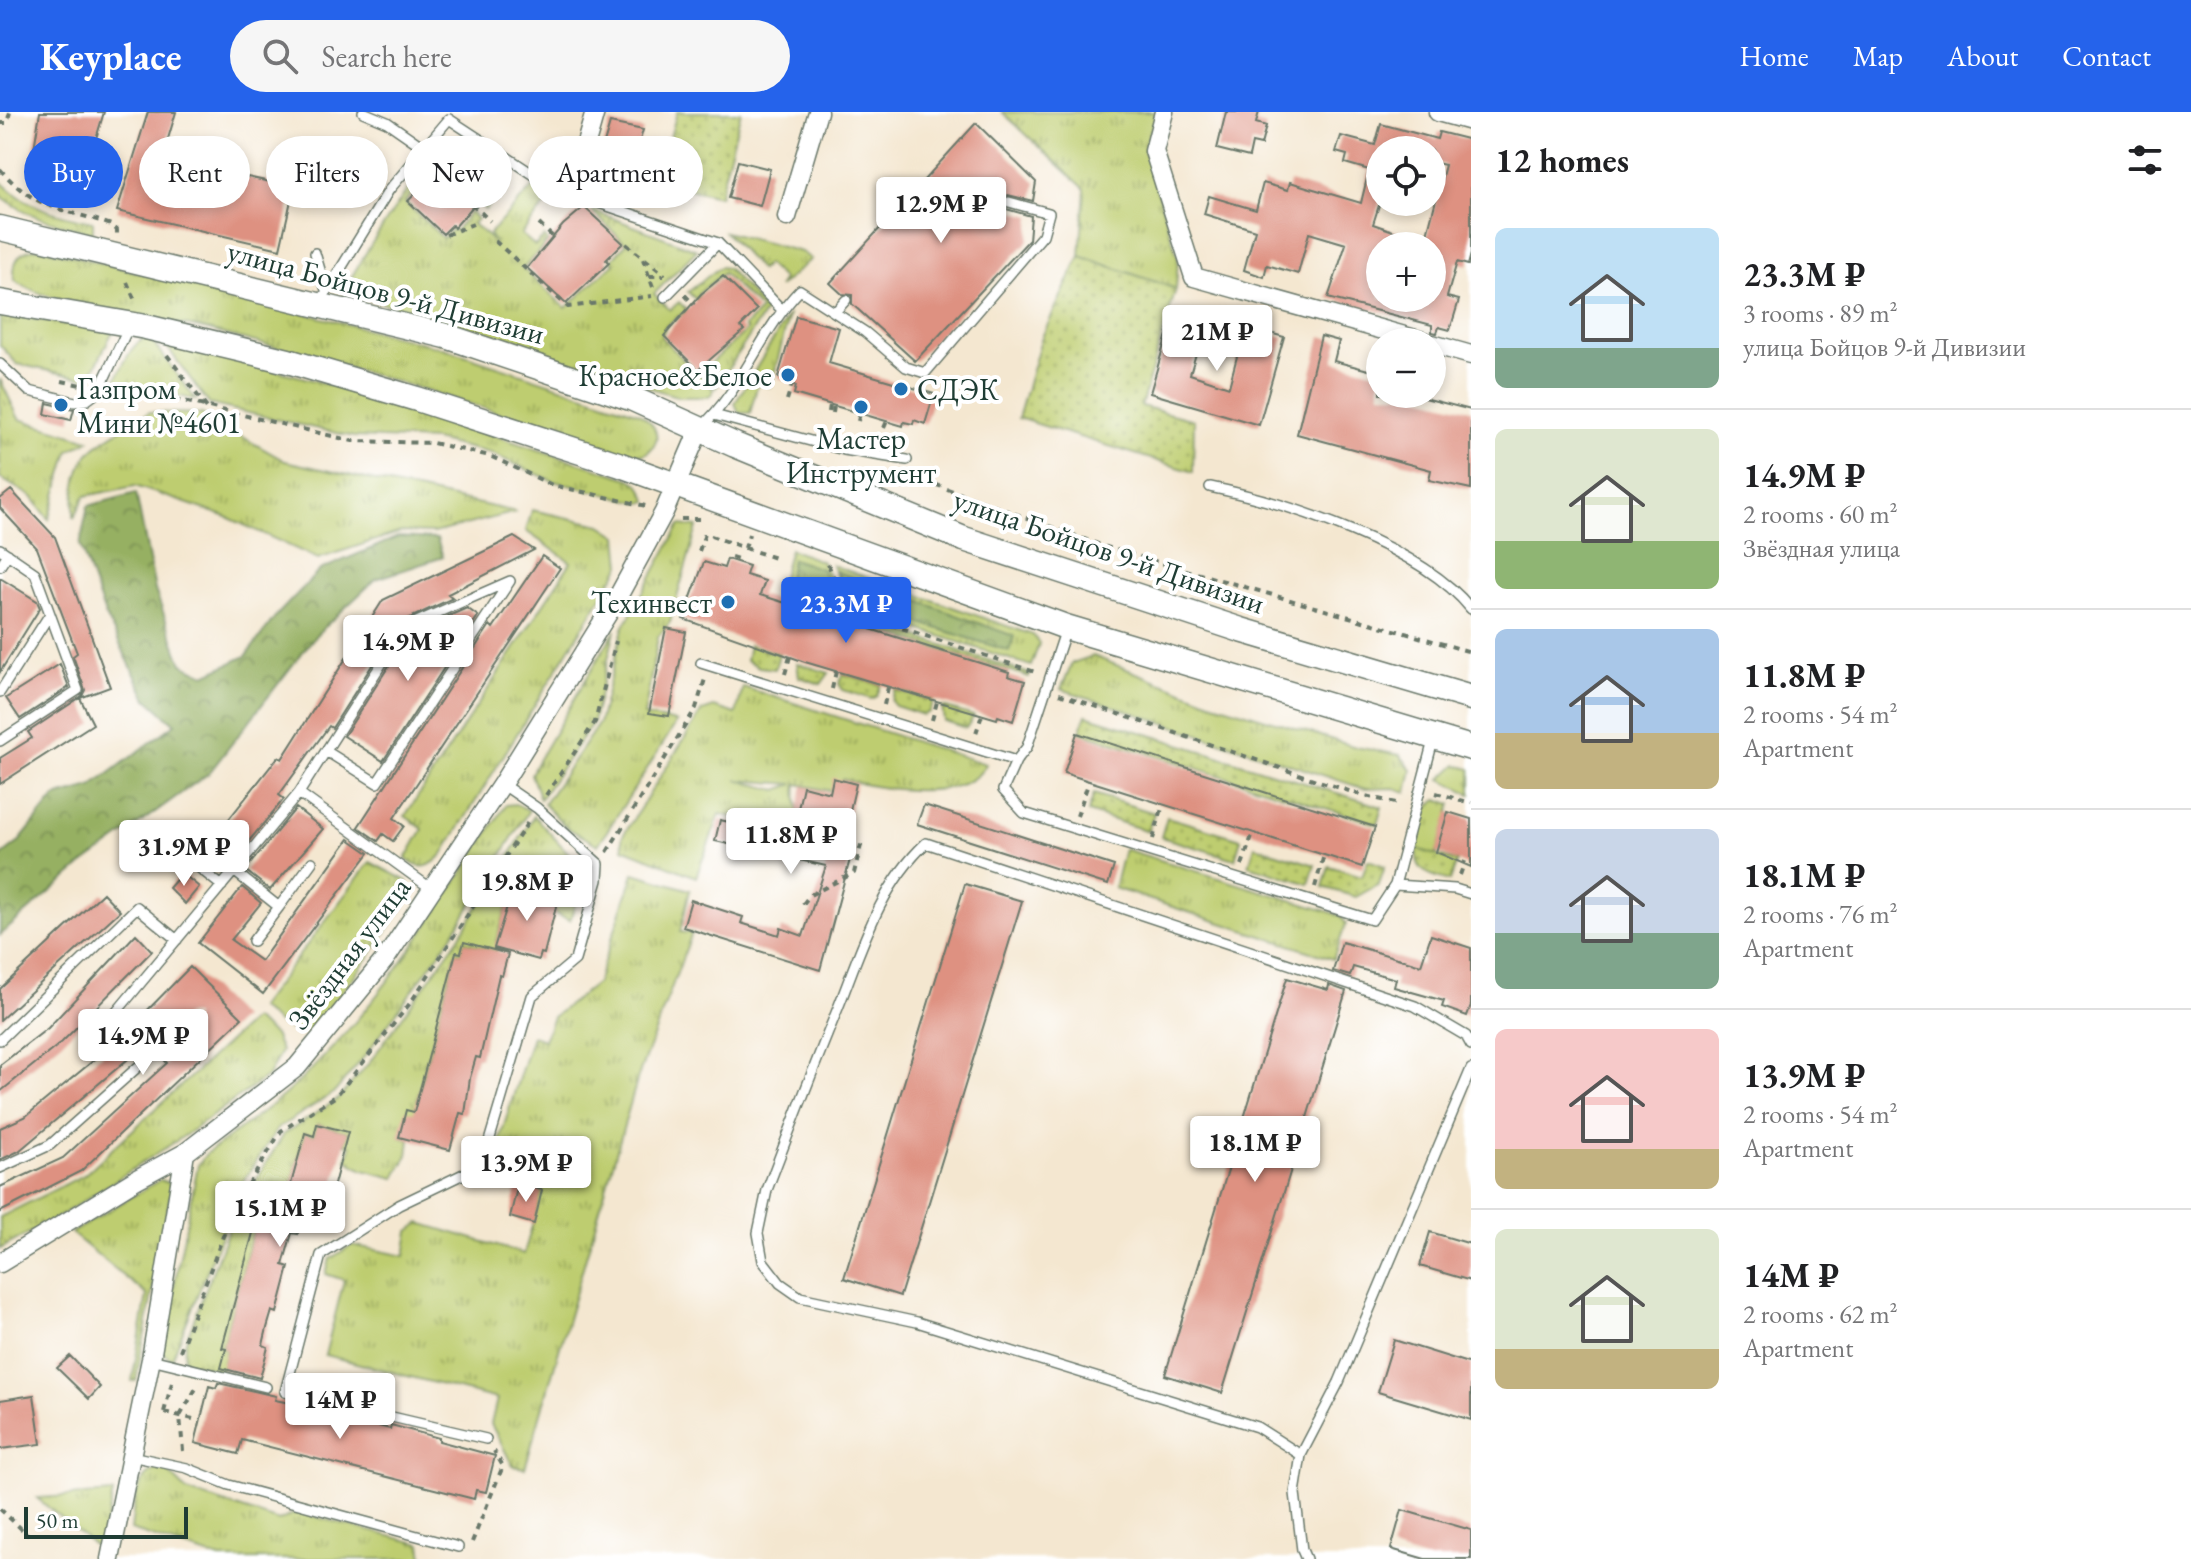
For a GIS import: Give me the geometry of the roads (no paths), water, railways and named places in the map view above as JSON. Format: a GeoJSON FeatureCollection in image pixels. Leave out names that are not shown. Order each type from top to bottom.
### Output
{"type":"FeatureCollection","features":[{"type":"Feature","properties":{"kind":"main road","name":"улица Бойцов 9-й Дивизии"},"geometry":{"type":"LineString","coordinates":[[0,228],[322,297],[446,336],[707,421],[978,544],[1241,630],[1471,698]]}},
{"type":"Feature","properties":{"kind":"main road"},"geometry":{"type":"LineString","coordinates":[[0,302],[131,323],[288,361],[417,399],[675,484],[1066,627],[1471,748]]}},
{"type":"Feature","properties":{"kind":"street"},"geometry":{"type":"LineString","coordinates":[[588,136],[595,112]]}},
{"type":"Feature","properties":{"kind":"street"},"geometry":{"type":"LineString","coordinates":[[787,217],[818,112]]}},
{"type":"Feature","properties":{"kind":"street"},"geometry":{"type":"LineString","coordinates":[[1164,112],[1154,151],[1194,277],[1376,328]]}},
{"type":"Feature","properties":{"kind":"street"},"geometry":{"type":"LineString","coordinates":[[1438,112],[1471,121]]}},
{"type":"Feature","properties":{"kind":"street"},"geometry":{"type":"LineString","coordinates":[[1446,348],[1471,355]]}},
{"type":"Feature","properties":{"kind":"street","name":"Звёздная улица"},"geometry":{"type":"LineString","coordinates":[[0,1263],[185,1153],[297,1067],[386,958],[433,890],[615,602],[674,518],[675,484],[707,421]]}},
{"type":"Feature","properties":{"kind":"street"},"geometry":{"type":"LineString","coordinates":[[110,1559],[151,1359],[185,1153]]}},
{"type":"Feature","properties":{"kind":"lane"},"geometry":{"type":"LineString","coordinates":[[363,112],[387,122],[407,136]]}},
{"type":"Feature","properties":{"kind":"lane"},"geometry":{"type":"LineString","coordinates":[[387,122],[397,112]]}},
{"type":"Feature","properties":{"kind":"lane"},"geometry":{"type":"LineString","coordinates":[[433,136],[449,119],[475,136]]}},
{"type":"Feature","properties":{"kind":"lane"},"geometry":{"type":"LineString","coordinates":[[512,160],[554,188],[718,243],[781,309]]}},
{"type":"Feature","properties":{"kind":"lane"},"geometry":{"type":"LineString","coordinates":[[322,297],[404,171]]}},
{"type":"Feature","properties":{"kind":"lane"},"geometry":{"type":"LineString","coordinates":[[907,460],[707,421],[781,309],[800,290],[835,312],[906,367],[925,373],[1043,235],[1049,213],[1009,202]]}},
{"type":"Feature","properties":{"kind":"lane"},"geometry":{"type":"LineString","coordinates":[[665,297],[718,243]]}},
{"type":"Feature","properties":{"kind":"lane"},"geometry":{"type":"LineString","coordinates":[[315,253],[322,297]]}},
{"type":"Feature","properties":{"kind":"lane"},"geometry":{"type":"LineString","coordinates":[[835,312],[846,300]]}},
{"type":"Feature","properties":{"kind":"lane"},"geometry":{"type":"LineString","coordinates":[[0,364],[29,391],[75,402],[93,397],[104,381],[131,323]]}},
{"type":"Feature","properties":{"kind":"lane"},"geometry":{"type":"LineString","coordinates":[[1210,487],[1251,495],[1385,544],[1457,591],[1471,609]]}},
{"type":"Feature","properties":{"kind":"lane"},"geometry":{"type":"LineString","coordinates":[[0,566],[4,552],[35,573],[78,690],[0,741]]}},
{"type":"Feature","properties":{"kind":"lane"},"geometry":{"type":"LineString","coordinates":[[148,1058],[114,1015],[299,793],[405,627],[510,581],[377,783],[326,751]]}},
{"type":"Feature","properties":{"kind":"lane"},"geometry":{"type":"LineString","coordinates":[[0,692],[50,614]]}},
{"type":"Feature","properties":{"kind":"lane"},"geometry":{"type":"LineString","coordinates":[[1039,617],[1056,637],[1058,655]]}},
{"type":"Feature","properties":{"kind":"lane"},"geometry":{"type":"LineString","coordinates":[[1066,627],[1050,686],[1027,747],[1016,761],[1003,790],[1024,813],[1372,920],[1395,885],[1434,737]]}},
{"type":"Feature","properties":{"kind":"lane"},"geometry":{"type":"LineString","coordinates":[[1058,655],[1074,642],[1096,636]]}},
{"type":"Feature","properties":{"kind":"lane"},"geometry":{"type":"LineString","coordinates":[[705,664],[1016,761]]}},
{"type":"Feature","properties":{"kind":"lane"},"geometry":{"type":"LineString","coordinates":[[486,1439],[285,1392],[321,1255],[399,1205],[482,1165],[532,996],[575,960],[598,880],[599,864],[537,808],[502,784]]}},
{"type":"Feature","properties":{"kind":"lane"},"geometry":{"type":"LineString","coordinates":[[299,793],[433,890]]}},
{"type":"Feature","properties":{"kind":"lane"},"geometry":{"type":"LineString","coordinates":[[1301,1455],[1257,1427],[917,1322],[800,1297],[780,1283],[763,1261],[758,1233],[767,1190],[870,929],[890,885],[905,863],[926,843],[1415,1006],[1466,1036],[1471,1045]]}},
{"type":"Feature","properties":{"kind":"lane"},"geometry":{"type":"LineString","coordinates":[[187,858],[222,886]]}},
{"type":"Feature","properties":{"kind":"lane"},"geometry":{"type":"LineString","coordinates":[[253,941],[312,862]]}},
{"type":"Feature","properties":{"kind":"lane"},"geometry":{"type":"LineString","coordinates":[[234,871],[279,907]]}},
{"type":"Feature","properties":{"kind":"lane"},"geometry":{"type":"LineString","coordinates":[[1395,885],[1455,889],[1471,894]]}},
{"type":"Feature","properties":{"kind":"lane"},"geometry":{"type":"LineString","coordinates":[[0,1040],[137,907],[177,940]]}},
{"type":"Feature","properties":{"kind":"lane"},"geometry":{"type":"LineString","coordinates":[[0,1168],[50,1145],[189,1021]]}},
{"type":"Feature","properties":{"kind":"lane"},"geometry":{"type":"LineString","coordinates":[[1306,1559],[1302,1550],[1295,1493],[1301,1455],[1339,1382],[1471,1069]]}},
{"type":"Feature","properties":{"kind":"lane"},"geometry":{"type":"LineString","coordinates":[[151,1359],[266,1387]]}},
{"type":"Feature","properties":{"kind":"lane"},"geometry":{"type":"LineString","coordinates":[[131,1456],[187,1468],[229,1485],[458,1547]]}},
{"type":"Feature","properties":{"kind":"place","name":"Красное&Белое"},"geometry":{"type":"Point","coordinates":[788,375]}},
{"type":"Feature","properties":{"kind":"place","name":"СДЭК"},"geometry":{"type":"Point","coordinates":[901,389]}},
{"type":"Feature","properties":{"kind":"place","name":"Газпром Мини №4601"},"geometry":{"type":"Point","coordinates":[61,405]}},
{"type":"Feature","properties":{"kind":"place","name":"Мастер Инструмент"},"geometry":{"type":"Point","coordinates":[861,407]}},
{"type":"Feature","properties":{"kind":"place","name":"Техинвест"},"geometry":{"type":"Point","coordinates":[728,602]}}]}
